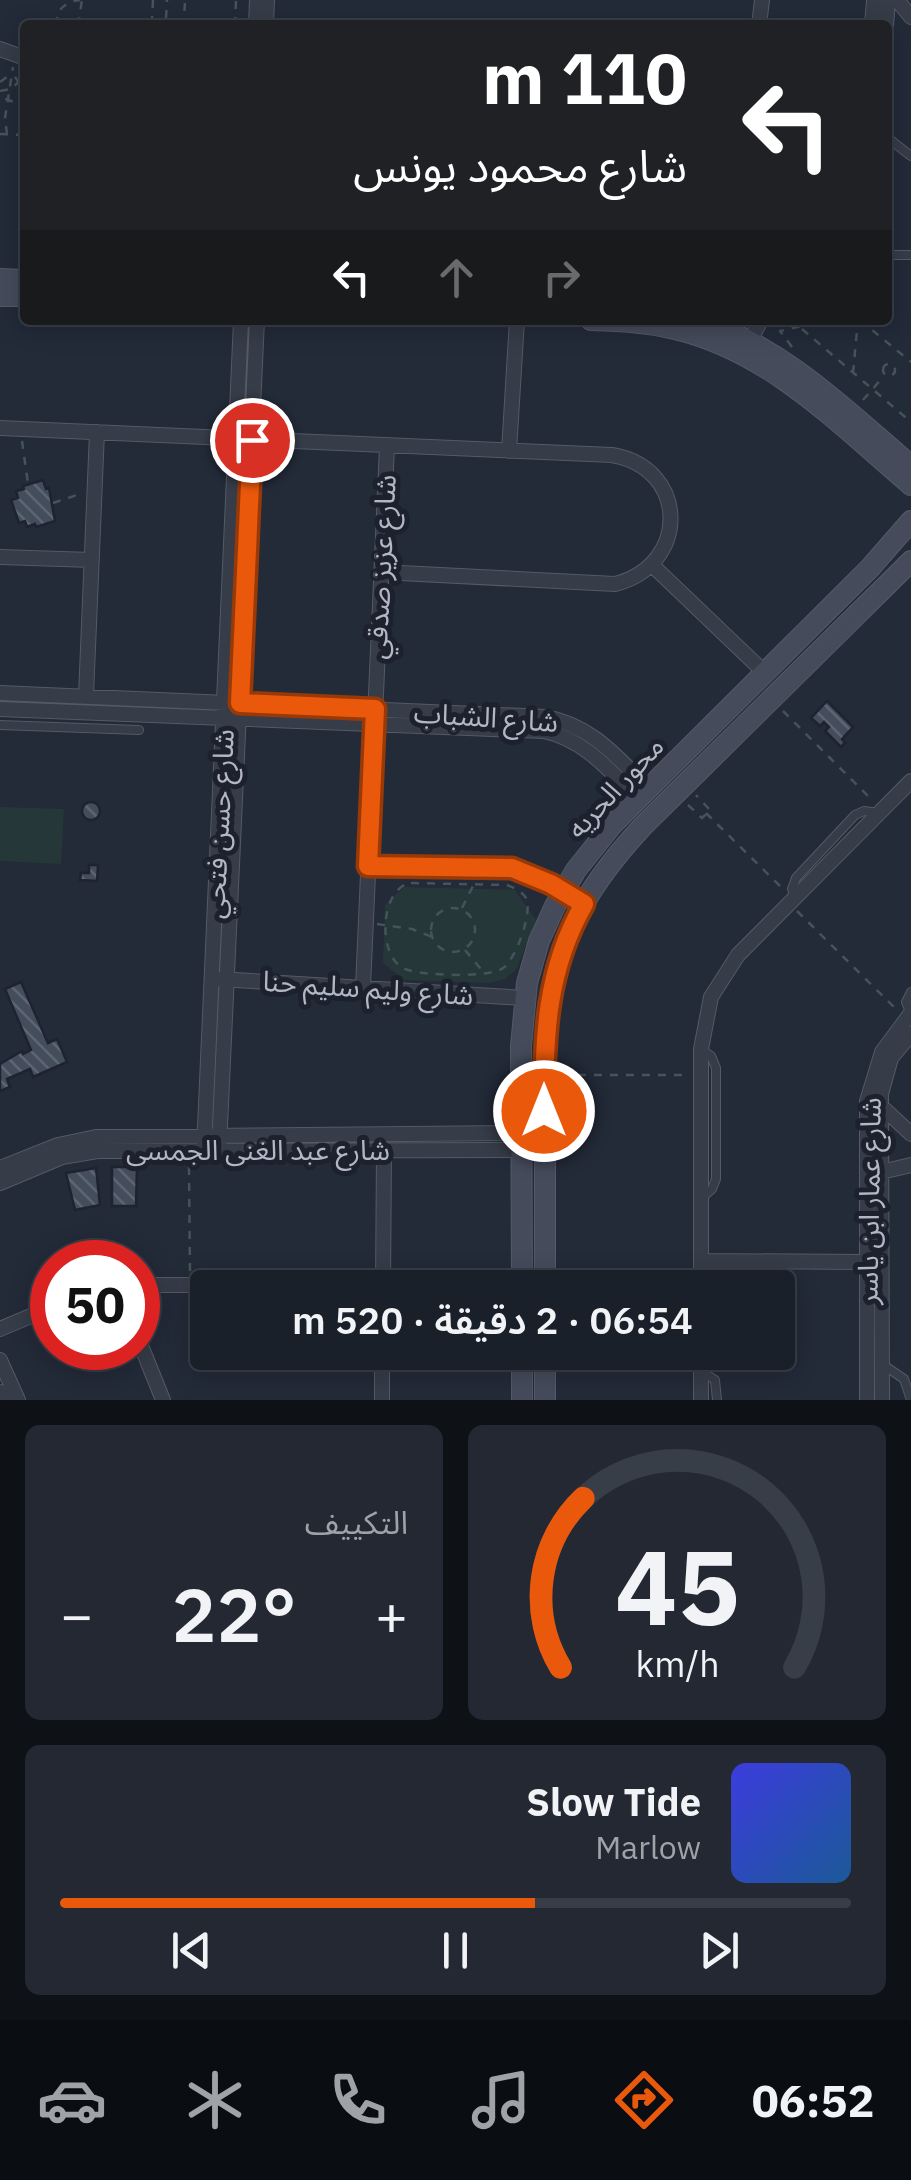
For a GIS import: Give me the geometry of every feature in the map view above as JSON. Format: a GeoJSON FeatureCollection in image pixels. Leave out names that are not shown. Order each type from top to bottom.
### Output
{"type":"FeatureCollection","features":[{"type":"Feature","properties":{"kind":"main road"},"geometry":{"type":"LineString","coordinates":[[637,325],[674,329],[743,354],[792,385],[911,485]]}},
{"type":"Feature","properties":{"kind":"main road"},"geometry":{"type":"LineString","coordinates":[[719,325],[745,332],[802,374],[911,466]]}},
{"type":"Feature","properties":{"kind":"main road","name":"محور الحريه"},"geometry":{"type":"LineString","coordinates":[[522,1270],[524,998],[539,940],[563,891],[599,840],[643,793],[870,568],[911,521]]}},
{"type":"Feature","properties":{"kind":"main road","name":"محور الحريه"},"geometry":{"type":"LineString","coordinates":[[545,1270],[545,1031],[553,979],[570,930],[618,854],[911,561]]}},
{"type":"Feature","properties":{"kind":"main road"},"geometry":{"type":"LineString","coordinates":[[522,1370],[522,1400]]}},
{"type":"Feature","properties":{"kind":"main road"},"geometry":{"type":"LineString","coordinates":[[545,1370],[545,1400]]}},
{"type":"Feature","properties":{"kind":"street"},"geometry":{"type":"LineString","coordinates":[[897,0],[911,17]]}},
{"type":"Feature","properties":{"kind":"street"},"geometry":{"type":"LineString","coordinates":[[0,49],[19,62]]}},
{"type":"Feature","properties":{"kind":"street","name":"شارع حسن فتحي"},"geometry":{"type":"LineString","coordinates":[[232,710],[240,325]]}},
{"type":"Feature","properties":{"kind":"street","name":"شارع حسن فتحي"},"geometry":{"type":"LineString","coordinates":[[207,1144],[257,325]]}},
{"type":"Feature","properties":{"kind":"street"},"geometry":{"type":"LineString","coordinates":[[509,451],[516,325]]}},
{"type":"Feature","properties":{"kind":"street"},"geometry":{"type":"LineString","coordinates":[[0,428],[612,456],[646,468],[662,487],[670,510],[669,535],[652,565],[629,580],[602,585],[381,572]]}},
{"type":"Feature","properties":{"kind":"street"},"geometry":{"type":"LineString","coordinates":[[86,696],[97,432]]}},
{"type":"Feature","properties":{"kind":"street","name":"شارع عزيز صدقي"},"geometry":{"type":"LineString","coordinates":[[363,987],[387,446]]}},
{"type":"Feature","properties":{"kind":"street"},"geometry":{"type":"LineString","coordinates":[[0,556],[92,560]]}},
{"type":"Feature","properties":{"kind":"street"},"geometry":{"type":"LineString","coordinates":[[652,565],[765,672]]}},
{"type":"Feature","properties":{"kind":"street","name":"شارع الشباب"},"geometry":{"type":"LineString","coordinates":[[0,693],[86,696],[232,710]]}},
{"type":"Feature","properties":{"kind":"street","name":"شارع الشباب"},"geometry":{"type":"LineString","coordinates":[[0,709],[232,710],[375,717],[559,719],[596,737],[643,793]]}},
{"type":"Feature","properties":{"kind":"street"},"geometry":{"type":"LineString","coordinates":[[701,1270],[700,1048],[706,1013],[718,982],[738,955],[911,781]]}},
{"type":"Feature","properties":{"kind":"street"},"geometry":{"type":"LineString","coordinates":[[368,866],[512,868],[584,904]]}},
{"type":"Feature","properties":{"kind":"street","name":"شارع وليم سليم حنا"},"geometry":{"type":"LineString","coordinates":[[219,979],[524,998]]}},
{"type":"Feature","properties":{"kind":"street","name":"شارع عمار ابن ياسر"},"geometry":{"type":"LineString","coordinates":[[882,1400],[880,1106],[886,1070],[910,1020]]}},
{"type":"Feature","properties":{"kind":"street","name":"شارع عمار ابن ياسر"},"geometry":{"type":"LineString","coordinates":[[867,1400],[869,1088],[882,1052],[910,1020]]}},
{"type":"Feature","properties":{"kind":"street"},"geometry":{"type":"LineString","coordinates":[[880,1106],[911,1134]]}},
{"type":"Feature","properties":{"kind":"street","name":"شارع عبد الغنى الجمسى"},"geometry":{"type":"LineString","coordinates":[[0,1168],[83,1138],[384,1150],[522,1141]]}},
{"type":"Feature","properties":{"kind":"street","name":"شارع عبد الغنى الجمسى"},"geometry":{"type":"LineString","coordinates":[[0,1182],[62,1157],[86,1152],[207,1144],[522,1141]]}},
{"type":"Feature","properties":{"kind":"street"},"geometry":{"type":"LineString","coordinates":[[383,1270],[384,1150]]}},
{"type":"Feature","properties":{"kind":"street"},"geometry":{"type":"LineString","coordinates":[[881,1172],[911,1166]]}},
{"type":"Feature","properties":{"kind":"street"},"geometry":{"type":"LineString","coordinates":[[701,1261],[867,1262]]}},
{"type":"Feature","properties":{"kind":"street"},"geometry":{"type":"LineString","coordinates":[[160,1285],[190,1285]]}},
{"type":"Feature","properties":{"kind":"street"},"geometry":{"type":"LineString","coordinates":[[0,1329],[30,1316]]}},
{"type":"Feature","properties":{"kind":"street"},"geometry":{"type":"LineString","coordinates":[[0,1360],[18,1400]]}},
{"type":"Feature","properties":{"kind":"street"},"geometry":{"type":"LineString","coordinates":[[151,1370],[163,1400]]}},
{"type":"Feature","properties":{"kind":"street"},"geometry":{"type":"LineString","coordinates":[[381,1370],[382,1400]]}},
{"type":"Feature","properties":{"kind":"street"},"geometry":{"type":"LineString","coordinates":[[701,1371],[701,1400]]}},
{"type":"Feature","properties":{"kind":"street"},"geometry":{"type":"LineString","coordinates":[[0,1392],[4,1400]]}},
{"type":"Feature","properties":{"kind":"lane"},"geometry":{"type":"LineString","coordinates":[[0,725],[140,730]]}},
{"type":"Feature","properties":{"kind":"lane"},"geometry":{"type":"LineString","coordinates":[[910,1020],[906,1002],[911,992]]}},
{"type":"Feature","properties":{"kind":"lane"},"geometry":{"type":"LineString","coordinates":[[699,1200],[712,1189],[716,1179],[716,1068],[711,1056],[700,1048]]}},
{"type":"Feature","properties":{"kind":"lane"},"geometry":{"type":"LineString","coordinates":[[882,1364],[904,1379],[911,1400]]}},
{"type":"Feature","properties":{"kind":"lane"},"geometry":{"type":"LineString","coordinates":[[701,1371],[715,1380],[717,1400]]}},
{"type":"Feature","properties":{"kind":"path"},"geometry":{"type":"LineString","coordinates":[[57,20],[58,13],[72,1],[81,0]]}},
{"type":"Feature","properties":{"kind":"path"},"geometry":{"type":"LineString","coordinates":[[7,134],[5,118],[11,102],[12,76],[19,62]]}},
{"type":"Feature","properties":{"kind":"path"},"geometry":{"type":"LineString","coordinates":[[0,91],[20,81],[12,76]]}},
{"type":"Feature","properties":{"kind":"path"},"geometry":{"type":"LineString","coordinates":[[0,82],[12,76]]}},
{"type":"Feature","properties":{"kind":"path"},"geometry":{"type":"LineString","coordinates":[[11,102],[20,94]]}},
{"type":"Feature","properties":{"kind":"path"},"geometry":{"type":"LineString","coordinates":[[0,97],[11,102]]}},
{"type":"Feature","properties":{"kind":"path"},"geometry":{"type":"LineString","coordinates":[[0,134],[20,135]]}},
{"type":"Feature","properties":{"kind":"path"},"geometry":{"type":"LineString","coordinates":[[780,331],[807,325]]}},
{"type":"Feature","properties":{"kind":"path"},"geometry":{"type":"LineString","coordinates":[[853,373],[858,325]]}},
{"type":"Feature","properties":{"kind":"path"},"geometry":{"type":"LineString","coordinates":[[865,325],[911,362]]}},
{"type":"Feature","properties":{"kind":"path"},"geometry":{"type":"LineString","coordinates":[[799,327],[911,422]]}},
{"type":"Feature","properties":{"kind":"path"},"geometry":{"type":"LineString","coordinates":[[885,375],[893,376],[894,366],[904,356]]}},
{"type":"Feature","properties":{"kind":"path"},"geometry":{"type":"LineString","coordinates":[[860,404],[885,375],[886,365],[894,366]]}},
{"type":"Feature","properties":{"kind":"path"},"geometry":{"type":"LineString","coordinates":[[20,429],[28,484]]}},
{"type":"Feature","properties":{"kind":"path"},"geometry":{"type":"LineString","coordinates":[[53,503],[78,495]]}},
{"type":"Feature","properties":{"kind":"path"},"geometry":{"type":"LineString","coordinates":[[771,700],[880,811]]}},
{"type":"Feature","properties":{"kind":"path"},"geometry":{"type":"LineString","coordinates":[[681,789],[710,810],[702,818],[681,789]]}},
{"type":"Feature","properties":{"kind":"path"},"geometry":{"type":"LineString","coordinates":[[706,814],[910,1020]]}},
{"type":"Feature","properties":{"kind":"path"},"geometry":{"type":"LineString","coordinates":[[462,909],[474,883],[488,867]]}},
{"type":"Feature","properties":{"kind":"path"},"geometry":{"type":"LineString","coordinates":[[474,883],[507,885],[526,898],[528,910],[515,954],[501,970],[486,974],[405,969],[394,963],[386,952],[388,901],[405,884],[474,883]]}},
{"type":"Feature","properties":{"kind":"path"},"geometry":{"type":"LineString","coordinates":[[366,922],[412,929],[433,937],[446,950],[464,949],[475,928],[471,916],[462,909],[449,908],[438,914],[432,925],[433,937]]}},
{"type":"Feature","properties":{"kind":"path"},"geometry":{"type":"LineString","coordinates":[[464,949],[486,974]]}},
{"type":"Feature","properties":{"kind":"path"},"geometry":{"type":"LineString","coordinates":[[544,1075],[700,1076]]}},
{"type":"Feature","properties":{"kind":"path"},"geometry":{"type":"LineString","coordinates":[[192,1270],[207,1144]]}},
{"type":"Feature","properties":{"kind":"shaded area"},"geometry":{"type":"Polygon","coordinates":[[[0,807],[64,809],[61,864],[0,861],[0,807]]]}},
{"type":"Feature","properties":{"kind":"shaded area"},"geometry":{"type":"Polygon","coordinates":[[[404,887],[515,890],[536,920],[516,970],[505,979],[490,983],[404,980],[383,963],[385,905],[404,887]]]}},
{"type":"Feature","properties":{"kind":"building"},"geometry":{"type":"Polygon","coordinates":[[[43,480],[49,488],[55,521],[27,527],[25,521],[19,523],[11,500],[18,498],[16,491],[24,489],[23,486],[43,480]]]}},
{"type":"Feature","properties":{"kind":"building"},"geometry":{"type":"Polygon","coordinates":[[[827,701],[853,727],[842,739],[845,743],[841,747],[825,731],[829,727],[824,722],[820,726],[811,718],[827,701]]]}},
{"type":"Feature","properties":{"kind":"building"},"geometry":{"type":"Polygon","coordinates":[[[91,802],[100,811],[91,820],[82,811],[91,802]]]}},
{"type":"Feature","properties":{"kind":"building"},"geometry":{"type":"Polygon","coordinates":[[[89,865],[98,865],[97,881],[80,880],[81,873],[89,873],[89,865]]]}},
{"type":"Feature","properties":{"kind":"building"},"geometry":{"type":"Polygon","coordinates":[[[21,982],[48,1043],[57,1039],[67,1062],[33,1077],[30,1069],[7,1079],[10,1087],[0,1091],[0,1064],[31,1050],[5,989],[21,982]]]}},
{"type":"Feature","properties":{"kind":"building"},"geometry":{"type":"Polygon","coordinates":[[[112,1167],[137,1167],[136,1206],[112,1206],[112,1167]]]}},
{"type":"Feature","properties":{"kind":"building"},"geometry":{"type":"Polygon","coordinates":[[[96,1168],[100,1205],[75,1210],[66,1173],[96,1168]]]}},
{"type":"Feature","properties":{"kind":"route"},"geometry":{"type":"LineString","coordinates":[[252,440],[240,703],[375,709],[368,866],[512,868],[551,884],[584,904],[563,946],[549,996],[544,1111]]}}]}
